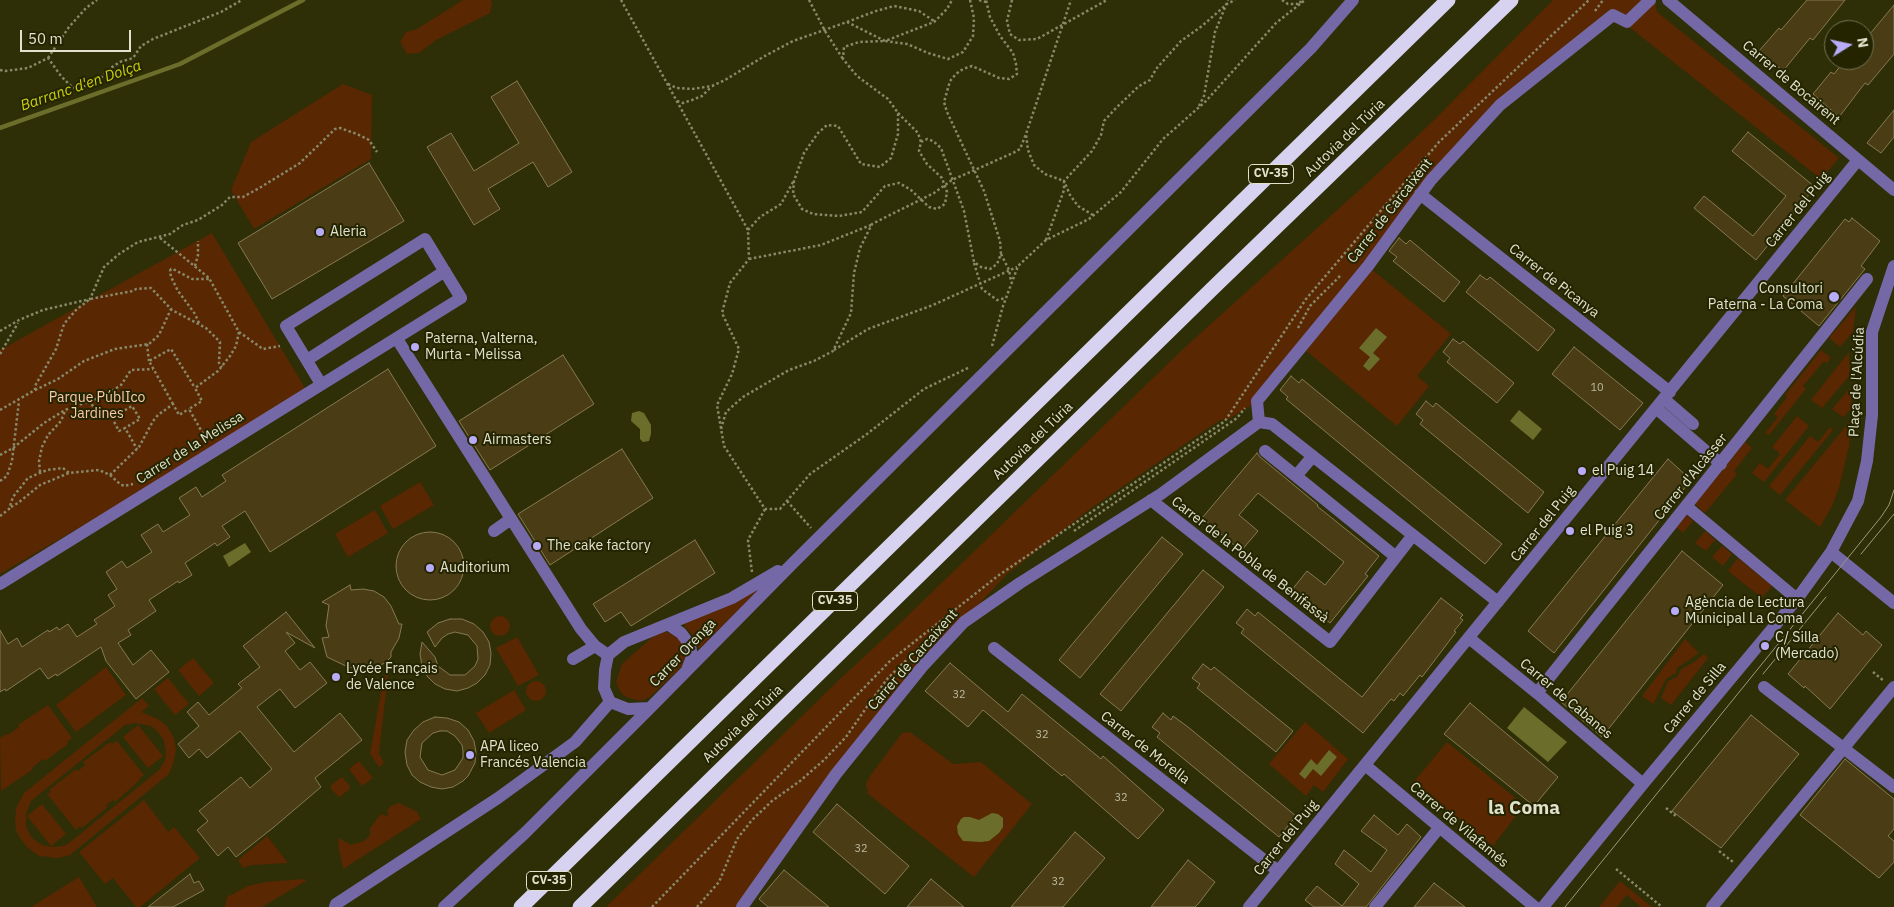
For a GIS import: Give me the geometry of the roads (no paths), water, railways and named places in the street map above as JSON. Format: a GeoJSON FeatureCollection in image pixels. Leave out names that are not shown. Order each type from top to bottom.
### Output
{"type":"FeatureCollection","features":[{"type":"Feature","properties":{"kind":"highway","name":"Autovia del Túria"},"geometry":{"type":"LineString","coordinates":[[522,907],[1448,0]]}},
{"type":"Feature","properties":{"kind":"highway","name":"Autovia del Túria"},"geometry":{"type":"LineString","coordinates":[[580,907],[1511,0]]}},
{"type":"Feature","properties":{"kind":"street"},"geometry":{"type":"LineString","coordinates":[[794,563],[1311,48],[1353,0]]}},
{"type":"Feature","properties":{"kind":"street","name":"Carrer de Carcaixent"},"geometry":{"type":"LineString","coordinates":[[742,907],[836,774],[922,667],[964,622],[1020,583],[1151,500],[1259,422],[1257,401],[1368,266],[1420,194],[1500,105],[1613,15],[1628,22],[1650,0]]}},
{"type":"Feature","properties":{"kind":"street","name":"Carrer de Bocairent"},"geometry":{"type":"LineString","coordinates":[[1668,0],[1894,190]]}},
{"type":"Feature","properties":{"kind":"street","name":"Carrer del Puig"},"geometry":{"type":"LineString","coordinates":[[1249,907],[1858,160]]}},
{"type":"Feature","properties":{"kind":"street","name":"Carrer de Picanya"},"geometry":{"type":"LineString","coordinates":[[1420,194],[1664,400]]}},
{"type":"Feature","properties":{"kind":"street"},"geometry":{"type":"LineString","coordinates":[[307,360],[445,271],[425,239],[286,326],[321,384]]}},
{"type":"Feature","properties":{"kind":"street","name":"Plaça de l'Alcúdia"},"geometry":{"type":"LineString","coordinates":[[1858,501],[1868,461],[1871,424],[1872,332],[1894,266]]}},
{"type":"Feature","properties":{"kind":"street","name":"Carrer de la Melissa"},"geometry":{"type":"LineString","coordinates":[[0,584],[461,298],[445,271]]}},
{"type":"Feature","properties":{"kind":"street","name":"Carrer d'Alcàsser"},"geometry":{"type":"LineString","coordinates":[[1537,693],[1867,279]]}},
{"type":"Feature","properties":{"kind":"street"},"geometry":{"type":"LineString","coordinates":[[397,339],[581,629],[595,646],[608,655],[604,670],[604,688],[610,702],[628,709],[650,708]]}},
{"type":"Feature","properties":{"kind":"street"},"geometry":{"type":"LineString","coordinates":[[1664,400],[1693,424]]}},
{"type":"Feature","properties":{"kind":"street"},"geometry":{"type":"LineString","coordinates":[[1664,400],[1721,464]]}},
{"type":"Feature","properties":{"kind":"street"},"geometry":{"type":"LineString","coordinates":[[1259,422],[1272,424],[1498,602]]}},
{"type":"Feature","properties":{"kind":"street"},"geometry":{"type":"LineString","coordinates":[[1266,451],[1396,557],[1413,535]]}},
{"type":"Feature","properties":{"kind":"street"},"geometry":{"type":"LineString","coordinates":[[1296,476],[1312,456]]}},
{"type":"Feature","properties":{"kind":"street","name":"Carrer de la Pobla de Benifassà"},"geometry":{"type":"LineString","coordinates":[[1151,500],[1330,642],[1396,557]]}},
{"type":"Feature","properties":{"kind":"street","name":"Carrer de Silla"},"geometry":{"type":"LineString","coordinates":[[1543,907],[1797,599],[1831,552],[1858,501]]}},
{"type":"Feature","properties":{"kind":"street"},"geometry":{"type":"LineString","coordinates":[[1686,506],[1797,599]]}},
{"type":"Feature","properties":{"kind":"street"},"geometry":{"type":"LineString","coordinates":[[494,531],[512,519]]}},
{"type":"Feature","properties":{"kind":"street"},"geometry":{"type":"LineString","coordinates":[[1831,552],[1894,603]]}},
{"type":"Feature","properties":{"kind":"street","name":"Carrer Orenga"},"geometry":{"type":"LineString","coordinates":[[608,655],[624,642],[732,598],[794,563]]}},
{"type":"Feature","properties":{"kind":"street","name":"Carrer Orenga"},"geometry":{"type":"LineString","coordinates":[[444,907],[525,833],[794,563]]}},
{"type":"Feature","properties":{"kind":"street"},"geometry":{"type":"LineString","coordinates":[[669,625],[681,633],[690,645],[692,657],[687,671]]}},
{"type":"Feature","properties":{"kind":"street","name":"Carrer de Cabanes"},"geometry":{"type":"LineString","coordinates":[[1469,638],[1537,693],[1643,784]]}},
{"type":"Feature","properties":{"kind":"street"},"geometry":{"type":"LineString","coordinates":[[573,659],[595,646]]}},
{"type":"Feature","properties":{"kind":"street","name":"Carrer de Morella"},"geometry":{"type":"LineString","coordinates":[[994,648],[1278,871]]}},
{"type":"Feature","properties":{"kind":"street"},"geometry":{"type":"LineString","coordinates":[[1764,687],[1894,787]]}},
{"type":"Feature","properties":{"kind":"street"},"geometry":{"type":"LineString","coordinates":[[1712,907],[1894,687]]}},
{"type":"Feature","properties":{"kind":"street"},"geometry":{"type":"LineString","coordinates":[[335,907],[336,904],[498,798],[575,742],[610,702]]}},
{"type":"Feature","properties":{"kind":"street","name":"Carrer de Vilafamés"},"geometry":{"type":"LineString","coordinates":[[1365,765],[1534,907]]}},
{"type":"Feature","properties":{"kind":"street"},"geometry":{"type":"LineString","coordinates":[[1376,907],[1439,828]]}},
{"type":"Feature","properties":{"kind":"waterway","name":"Barranc d'en Dolça"},"geometry":{"type":"LineString","coordinates":[[0,128],[180,64],[303,0]]}},
{"type":"Feature","properties":{"kind":"tram line"},"geometry":{"type":"LineString","coordinates":[[1565,907],[1881,517],[1889,505],[1894,490]]}},
{"type":"Feature","properties":{"kind":"tram line"},"geometry":{"type":"LineString","coordinates":[[1861,554],[1894,514]]}},
{"type":"Feature","properties":{"kind":"tram line"},"geometry":{"type":"LineString","coordinates":[[1763,674],[1826,597]]}},
{"type":"Feature","properties":{"kind":"place","name":"Aleria"},"geometry":{"type":"Point","coordinates":[320,232]}},
{"type":"Feature","properties":{"kind":"place","name":"Consultori Paterna - La Coma"},"geometry":{"type":"Point","coordinates":[1834,297]}},
{"type":"Feature","properties":{"kind":"place","name":"Paterna, Valterna, Murta - Melissa"},"geometry":{"type":"Point","coordinates":[415,347]}},
{"type":"Feature","properties":{"kind":"place","name":"Airmasters"},"geometry":{"type":"Point","coordinates":[473,440]}},
{"type":"Feature","properties":{"kind":"place","name":"el Puig 14"},"geometry":{"type":"Point","coordinates":[1582,471]}},
{"type":"Feature","properties":{"kind":"place","name":"el Puig 3"},"geometry":{"type":"Point","coordinates":[1570,531]}},
{"type":"Feature","properties":{"kind":"place","name":"The cake factory"},"geometry":{"type":"Point","coordinates":[537,546]}},
{"type":"Feature","properties":{"kind":"place","name":"Auditorium"},"geometry":{"type":"Point","coordinates":[430,568]}},
{"type":"Feature","properties":{"kind":"place","name":"Agència de Lectura Municipal La Coma"},"geometry":{"type":"Point","coordinates":[1675,611]}},
{"type":"Feature","properties":{"kind":"place","name":"C/ Silla (Mercado)"},"geometry":{"type":"Point","coordinates":[1765,646]}},
{"type":"Feature","properties":{"kind":"place","name":"Lycée Français de Valence"},"geometry":{"type":"Point","coordinates":[336,677]}},
{"type":"Feature","properties":{"kind":"place","name":"APA liceo Francés Valencia"},"geometry":{"type":"Point","coordinates":[470,755]}},
{"type":"Feature","properties":{"kind":"district","name":"la Coma"},"geometry":{"type":"Point","coordinates":[1524,809]}},
{"type":"Feature","properties":{"kind":"park label","name":"Parque PúblIco Jardines"},"geometry":{"type":"Point","coordinates":[97,406]}}]}
